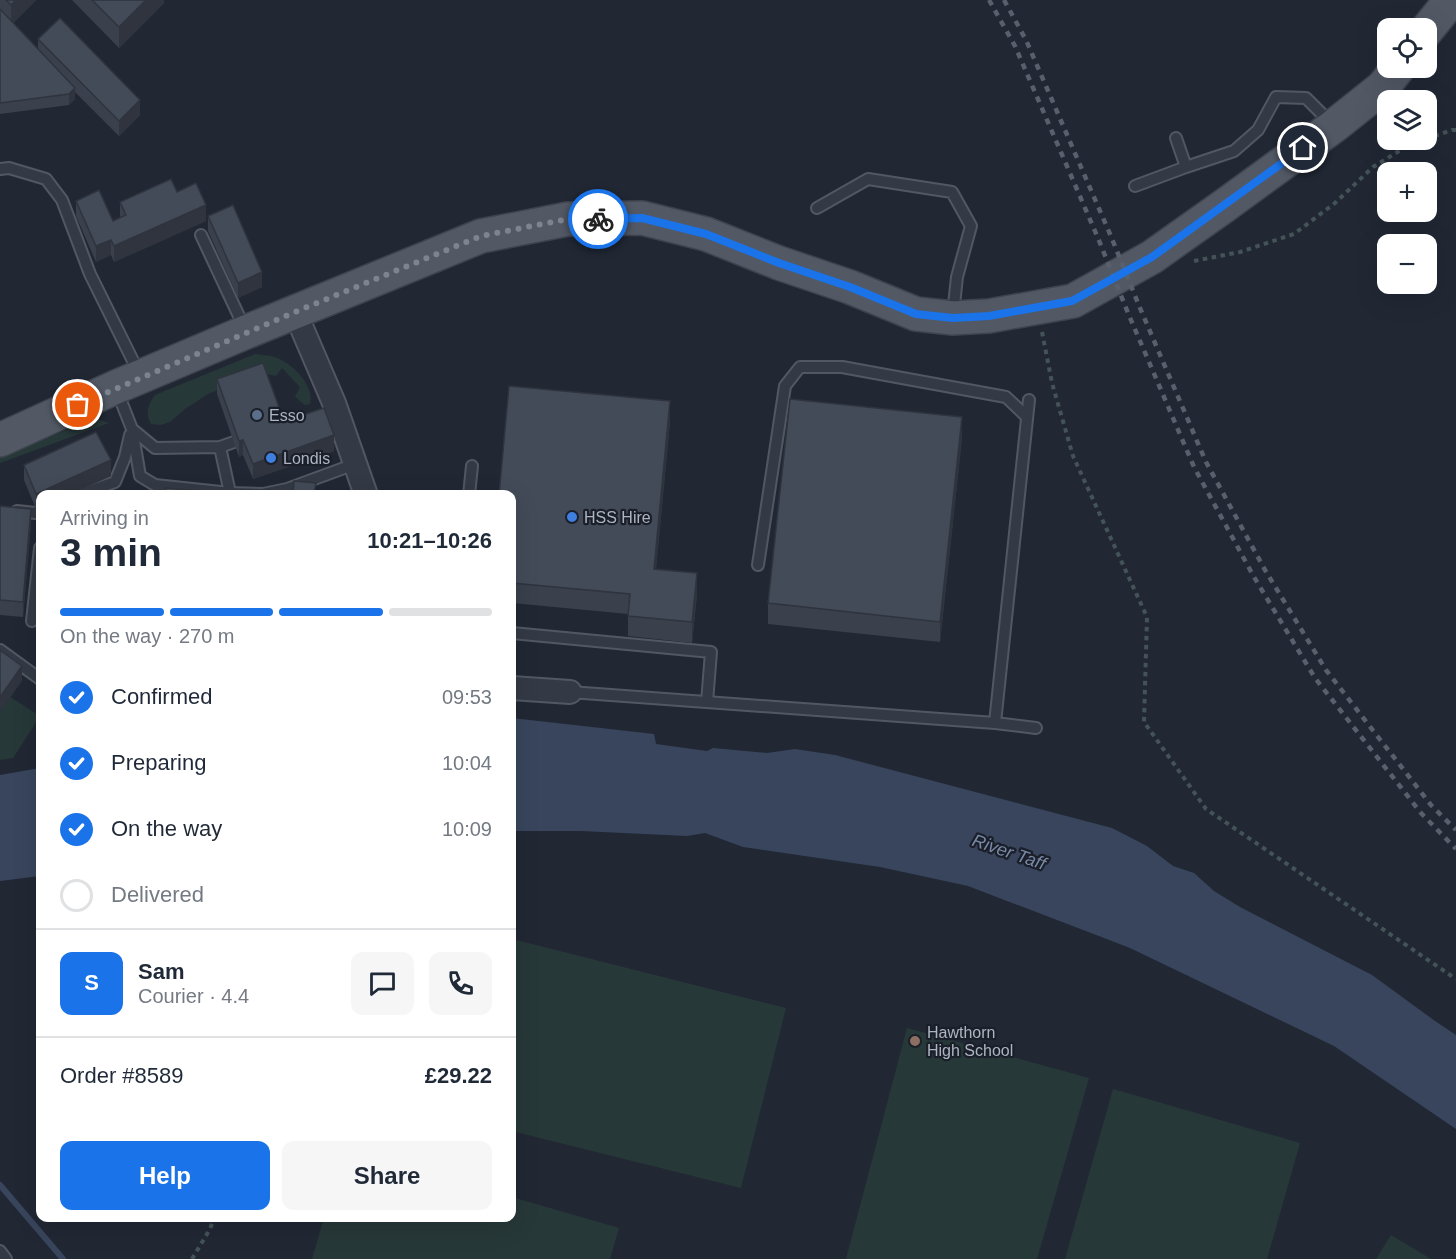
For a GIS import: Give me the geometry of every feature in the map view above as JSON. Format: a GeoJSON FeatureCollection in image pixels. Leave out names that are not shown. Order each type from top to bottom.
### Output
{"type":"FeatureCollection","features":[{"type":"Feature","properties":{"kind":"main road"},"geometry":{"type":"LineString","coordinates":[[1436,18],[1450,0]]}},
{"type":"Feature","properties":{"kind":"main road"},"geometry":{"type":"LineString","coordinates":[[0,440],[246,332],[481,236],[568,219],[642,218],[706,234],[916,314],[953,318],[989,316],[1072,301],[1152,257],[1334,126],[1383,87],[1390,78]]}},
{"type":"Feature","properties":{"kind":"street"},"geometry":{"type":"LineString","coordinates":[[295,312],[328,407],[356,464],[364,490]]}},
{"type":"Feature","properties":{"kind":"street"},"geometry":{"type":"LineString","coordinates":[[516,688],[570,692]]}},
{"type":"Feature","properties":{"kind":"lane"},"geometry":{"type":"LineString","coordinates":[[1135,186],[1234,151],[1258,130],[1276,97],[1306,98],[1334,126]]}},
{"type":"Feature","properties":{"kind":"lane"},"geometry":{"type":"LineString","coordinates":[[1176,138],[1186,167]]}},
{"type":"Feature","properties":{"kind":"lane"},"geometry":{"type":"LineString","coordinates":[[0,170],[9,168],[46,179],[62,200],[129,382],[132,429],[140,476],[155,485],[202,490]]}},
{"type":"Feature","properties":{"kind":"lane"},"geometry":{"type":"LineString","coordinates":[[817,208],[868,179],[952,192],[971,226],[957,277],[953,318]]}},
{"type":"Feature","properties":{"kind":"lane"},"geometry":{"type":"LineString","coordinates":[[201,235],[246,332]]}},
{"type":"Feature","properties":{"kind":"lane"},"geometry":{"type":"LineString","coordinates":[[758,565],[784,386],[800,367],[842,367],[1006,397],[1027,417]]}},
{"type":"Feature","properties":{"kind":"lane"},"geometry":{"type":"LineString","coordinates":[[995,723],[1029,400]]}},
{"type":"Feature","properties":{"kind":"lane"},"geometry":{"type":"LineString","coordinates":[[132,429],[154,448],[220,447],[262,432]]}},
{"type":"Feature","properties":{"kind":"lane"},"geometry":{"type":"LineString","coordinates":[[92,490],[115,482],[125,457],[132,429]]}},
{"type":"Feature","properties":{"kind":"lane"},"geometry":{"type":"LineString","coordinates":[[220,447],[230,490]]}},
{"type":"Feature","properties":{"kind":"lane"},"geometry":{"type":"LineString","coordinates":[[282,490],[356,464]]}},
{"type":"Feature","properties":{"kind":"lane"},"geometry":{"type":"LineString","coordinates":[[470,490],[472,466]]}},
{"type":"Feature","properties":{"kind":"lane"},"geometry":{"type":"LineString","coordinates":[[10,510],[36,513]]}},
{"type":"Feature","properties":{"kind":"lane"},"geometry":{"type":"LineString","coordinates":[[32,621],[36,585]]}},
{"type":"Feature","properties":{"kind":"lane"},"geometry":{"type":"LineString","coordinates":[[516,633],[711,652],[707,702]]}},
{"type":"Feature","properties":{"kind":"lane"},"geometry":{"type":"LineString","coordinates":[[0,650],[36,676]]}},
{"type":"Feature","properties":{"kind":"lane"},"geometry":{"type":"LineString","coordinates":[[570,692],[995,723],[1036,728]]}},
{"type":"Feature","properties":{"kind":"lane"},"geometry":{"type":"LineString","coordinates":[[0,1251],[6,1259]]}},
{"type":"Feature","properties":{"kind":"path"},"geometry":{"type":"LineString","coordinates":[[1437,135],[1456,130]]}},
{"type":"Feature","properties":{"kind":"path"},"geometry":{"type":"LineString","coordinates":[[1187,262],[1240,252],[1294,234],[1335,204],[1373,167],[1401,150]]}},
{"type":"Feature","properties":{"kind":"path"},"geometry":{"type":"LineString","coordinates":[[1041,327],[1052,383],[1073,456],[1147,617],[1144,722],[1206,809],[1456,979]]}},
{"type":"Feature","properties":{"kind":"path"},"geometry":{"type":"LineString","coordinates":[[192,1259],[213,1222]]}},
{"type":"Feature","properties":{"kind":"shaded area"},"geometry":{"type":"Polygon","coordinates":[[[255,354],[274,357],[294,369],[309,389],[310,404],[305,405],[295,397],[300,387],[282,368],[276,376],[261,373],[208,394],[170,422],[161,425],[151,424],[148,409],[155,395],[255,354]]]}},
{"type":"Feature","properties":{"kind":"shaded area"},"geometry":{"type":"Polygon","coordinates":[[[91,420],[109,423],[0,463],[0,457],[91,420]]]}},
{"type":"Feature","properties":{"kind":"shaded area"},"geometry":{"type":"Polygon","coordinates":[[[10,697],[36,713],[36,722],[13,758],[0,760],[0,712],[10,697]]]}},
{"type":"Feature","properties":{"kind":"shaded area"},"geometry":{"type":"Polygon","coordinates":[[[516,940],[786,1008],[741,1188],[516,1132],[516,940]]]}},
{"type":"Feature","properties":{"kind":"shaded area"},"geometry":{"type":"Polygon","coordinates":[[[907,1028],[1089,1078],[1037,1259],[846,1259],[907,1028]]]}},
{"type":"Feature","properties":{"kind":"shaded area"},"geometry":{"type":"Polygon","coordinates":[[[1113,1089],[1300,1143],[1267,1259],[1065,1259],[1113,1089]]]}},
{"type":"Feature","properties":{"kind":"shaded area"},"geometry":{"type":"Polygon","coordinates":[[[516,1198],[619,1228],[610,1259],[312,1259],[323,1222],[516,1222],[516,1198]]]}},
{"type":"Feature","properties":{"kind":"shaded area"},"geometry":{"type":"Polygon","coordinates":[[[1391,1235],[1431,1259],[1376,1259],[1391,1235]]]}},
{"type":"Feature","properties":{"kind":"water","name":"River Taff"},"geometry":{"type":"Polygon","coordinates":[[[516,718],[654,734],[656,744],[707,751],[713,748],[767,753],[795,749],[835,755],[1112,828],[1147,846],[1173,866],[1194,873],[1214,891],[1240,907],[1372,975],[1456,1035],[1456,1129],[1334,1046],[1130,948],[968,886],[880,867],[743,847],[705,833],[687,836],[581,831],[516,831],[516,718]]]}},
{"type":"Feature","properties":{"kind":"water"},"geometry":{"type":"Polygon","coordinates":[[[36,769],[36,876],[0,881],[0,775],[36,769]]]}},
{"type":"Feature","properties":{"kind":"building"},"geometry":{"type":"Polygon","coordinates":[[[6,0],[16,0],[11,5],[6,0]]]}},
{"type":"Feature","properties":{"kind":"building"},"geometry":{"type":"Polygon","coordinates":[[[92,0],[146,0],[119,27],[92,0]]]}},
{"type":"Feature","properties":{"kind":"building"},"geometry":{"type":"Polygon","coordinates":[[[0,9],[75,88],[69,94],[0,103],[0,9]]]}},
{"type":"Feature","properties":{"kind":"building"},"geometry":{"type":"Polygon","coordinates":[[[60,18],[140,100],[119,121],[38,39],[60,18]]]}},
{"type":"Feature","properties":{"kind":"building"},"geometry":{"type":"Polygon","coordinates":[[[171,179],[177,192],[196,183],[206,205],[114,246],[111,240],[96,246],[76,201],[99,190],[113,221],[126,215],[120,202],[171,179]]]}},
{"type":"Feature","properties":{"kind":"building"},"geometry":{"type":"Polygon","coordinates":[[[233,205],[262,272],[238,283],[208,216],[233,205]]]}},
{"type":"Feature","properties":{"kind":"building"},"geometry":{"type":"Polygon","coordinates":[[[263,363],[284,421],[324,408],[334,435],[253,464],[243,440],[239,441],[217,379],[263,363]]]}},
{"type":"Feature","properties":{"kind":"building"},"geometry":{"type":"Polygon","coordinates":[[[509,386],[670,401],[654,569],[697,573],[692,622],[628,616],[630,594],[516,583],[516,490],[499,490],[509,386]]]}},
{"type":"Feature","properties":{"kind":"building"},"geometry":{"type":"Polygon","coordinates":[[[790,399],[962,417],[940,622],[768,603],[790,399]]]}},
{"type":"Feature","properties":{"kind":"building"},"geometry":{"type":"Polygon","coordinates":[[[96,432],[111,460],[45,490],[36,490],[36,494],[24,465],[96,432]]]}},
{"type":"Feature","properties":{"kind":"building"},"geometry":{"type":"Polygon","coordinates":[[[294,481],[316,483],[315,490],[293,490],[294,481]]]}},
{"type":"Feature","properties":{"kind":"building"},"geometry":{"type":"Polygon","coordinates":[[[166,488],[190,490],[166,490],[166,488]]]}},
{"type":"Feature","properties":{"kind":"building"},"geometry":{"type":"Polygon","coordinates":[[[0,506],[31,509],[23,602],[0,600],[0,506]]]}},
{"type":"Feature","properties":{"kind":"building"},"geometry":{"type":"Polygon","coordinates":[[[0,650],[22,666],[0,697],[0,650]]]}},
{"type":"Feature","properties":{"kind":"waterway"},"geometry":{"type":"LineString","coordinates":[[0,1185],[63,1259]]}},
{"type":"Feature","properties":{"kind":"railway"},"geometry":{"type":"LineString","coordinates":[[989,0],[1015,46],[1194,467],[1254,577],[1315,678],[1421,813],[1456,849]]}},
{"type":"Feature","properties":{"kind":"railway"},"geometry":{"type":"LineString","coordinates":[[1004,0],[1026,40],[1206,462],[1265,570],[1326,670],[1431,805],[1456,830]]}},
{"type":"Feature","properties":{"kind":"way so far"},"geometry":{"type":"LineString","coordinates":[[78,405],[295,312],[481,236],[568,219],[598,219]]}},
{"type":"Feature","properties":{"kind":"place","name":"Esso"},"geometry":{"type":"Point","coordinates":[257,415]}},
{"type":"Feature","properties":{"kind":"place","name":"Londis"},"geometry":{"type":"Point","coordinates":[271,458]}},
{"type":"Feature","properties":{"kind":"place","name":"HSS Hire"},"geometry":{"type":"Point","coordinates":[572,517]}},
{"type":"Feature","properties":{"kind":"place","name":"Hawthorn High School"},"geometry":{"type":"Point","coordinates":[915,1041]}},
{"type":"Feature","properties":{"kind":"route"},"geometry":{"type":"LineString","coordinates":[[598,219],[642,218],[706,234],[916,314],[953,318],[989,316],[1072,301],[1084,295],[1152,257],[1303,148]]}}]}
